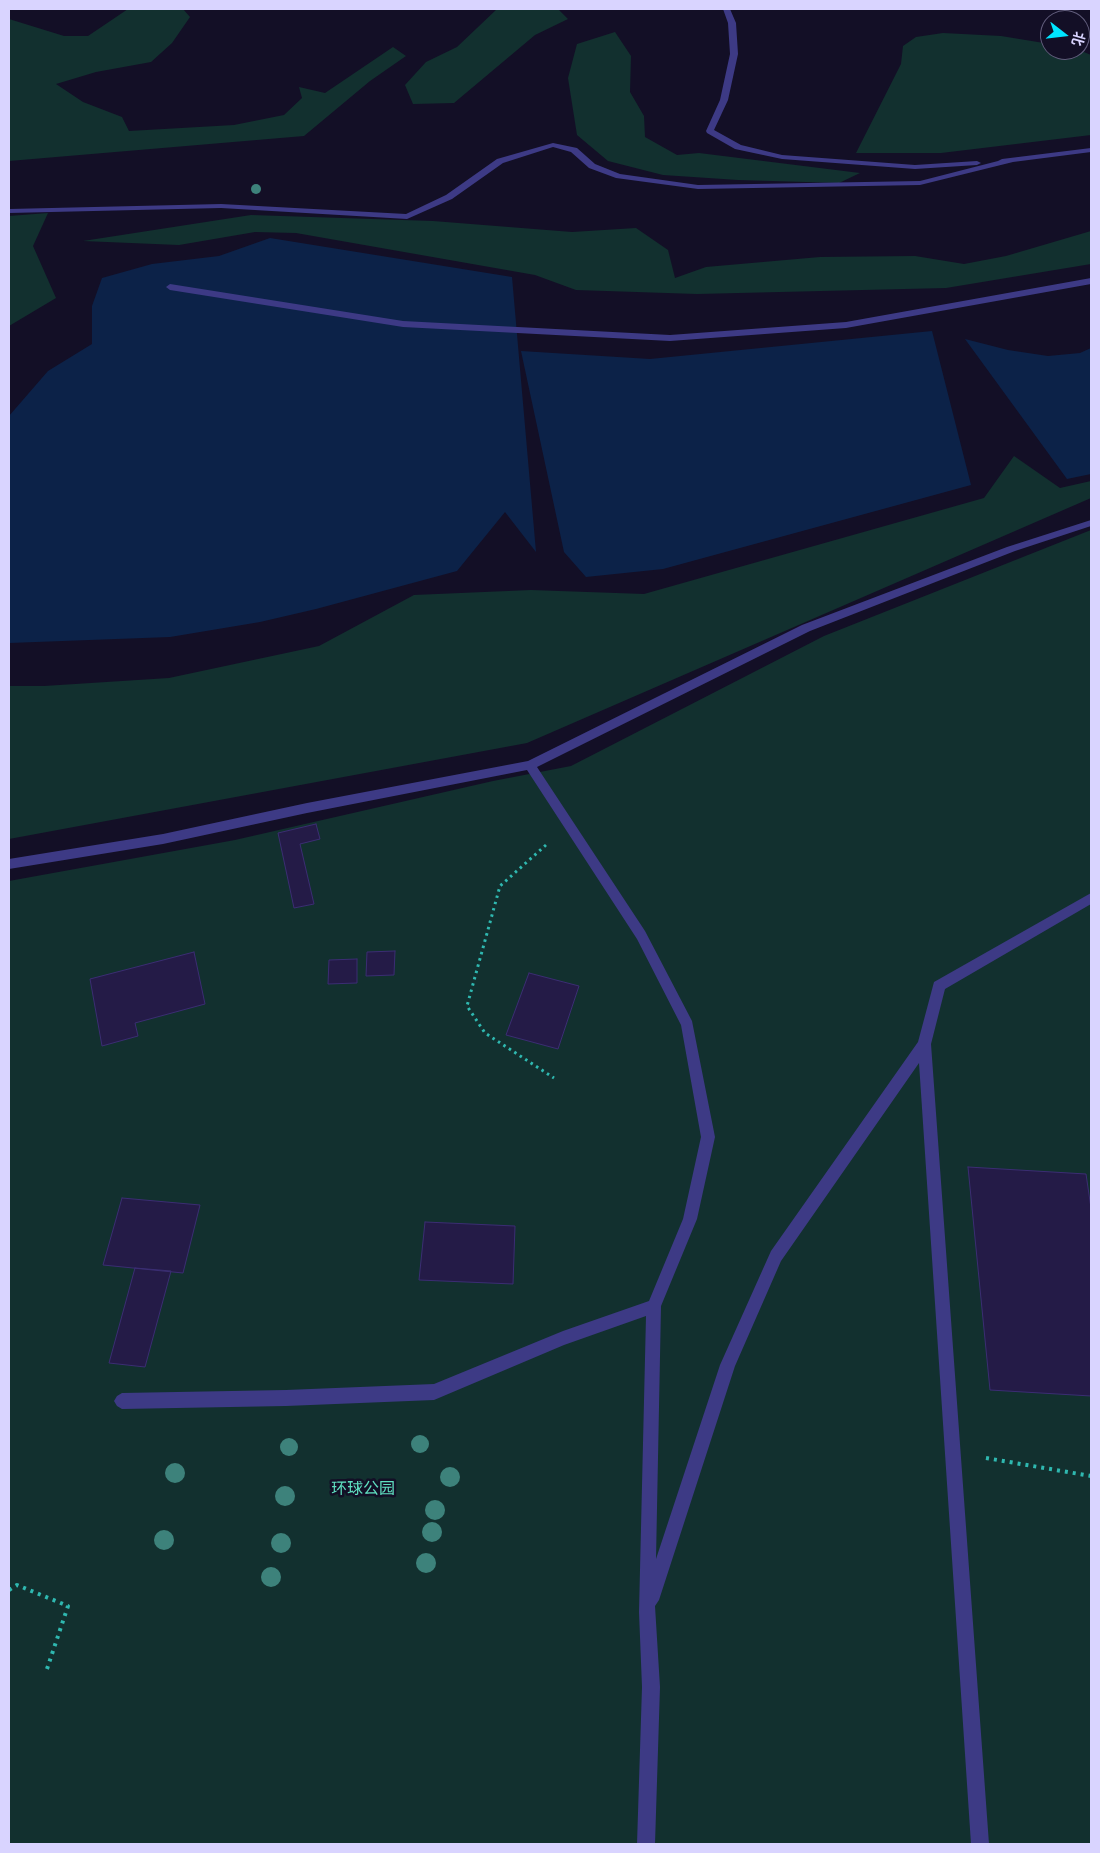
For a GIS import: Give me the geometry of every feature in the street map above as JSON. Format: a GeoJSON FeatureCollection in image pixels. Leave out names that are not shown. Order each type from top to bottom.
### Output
{"type":"FeatureCollection","features":[{"type":"Feature","properties":{"kind":"lane"},"geometry":{"type":"LineString","coordinates":[[728,9],[732,23],[734,54],[724,100],[710,131],[738,147],[782,157],[915,167],[1010,160],[1091,150]]}},
{"type":"Feature","properties":{"kind":"lane"},"geometry":{"type":"LineString","coordinates":[[9,211],[221,206],[407,217],[449,197],[500,161],[553,145],[574,150],[592,166],[619,176],[698,187],[920,183],[1010,160]]}},
{"type":"Feature","properties":{"kind":"lane"},"geometry":{"type":"LineString","coordinates":[[170,287],[403,324],[670,338],[846,325],[1091,281]]}},
{"type":"Feature","properties":{"kind":"lane"},"geometry":{"type":"LineString","coordinates":[[9,864],[163,839],[307,808],[530,766],[806,628],[1011,549],[1091,523]]}},
{"type":"Feature","properties":{"kind":"lane"},"geometry":{"type":"LineString","coordinates":[[530,766],[641,935],[687,1024],[708,1137],[690,1219],[654,1306],[647,1612],[651,1687],[646,1844]]}},
{"type":"Feature","properties":{"kind":"lane"},"geometry":{"type":"LineString","coordinates":[[980,1844],[924,1044],[938,986],[1091,898]]}},
{"type":"Feature","properties":{"kind":"lane"},"geometry":{"type":"LineString","coordinates":[[647,1612],[728,1365],[776,1256],[924,1044]]}},
{"type":"Feature","properties":{"kind":"lane"},"geometry":{"type":"LineString","coordinates":[[122,1401],[286,1398],[434,1392],[563,1338],[654,1306]]}},
{"type":"Feature","properties":{"kind":"path"},"geometry":{"type":"LineString","coordinates":[[554,1078],[485,1033],[467,1006],[500,886],[568,824]]}},
{"type":"Feature","properties":{"kind":"path"},"geometry":{"type":"LineString","coordinates":[[954,1453],[1091,1476]]}},
{"type":"Feature","properties":{"kind":"path"},"geometry":{"type":"LineString","coordinates":[[9,1590],[17,1585],[68,1606],[47,1669]]}},
{"type":"Feature","properties":{"kind":"green space"},"geometry":{"type":"Polygon","coordinates":[[[128,9],[183,9],[190,17],[172,43],[151,62],[96,72],[56,84],[83,102],[122,117],[129,131],[234,125],[284,115],[302,98],[299,87],[325,93],[393,47],[406,56],[370,81],[304,136],[9,161],[9,19],[64,36],[88,36],[128,9]]]}},
{"type":"Feature","properties":{"kind":"green space"},"geometry":{"type":"Polygon","coordinates":[[[497,9],[558,9],[568,19],[535,35],[454,103],[413,104],[405,85],[426,62],[457,47],[497,9]]]}},
{"type":"Feature","properties":{"kind":"green space"},"geometry":{"type":"Polygon","coordinates":[[[615,32],[631,56],[630,92],[644,116],[645,137],[677,155],[699,153],[860,173],[839,183],[738,180],[663,175],[608,161],[577,135],[568,78],[577,44],[615,32]]]}},
{"type":"Feature","properties":{"kind":"green space"},"geometry":{"type":"Polygon","coordinates":[[[943,33],[1001,36],[1040,42],[1040,60],[1090,60],[1091,55],[1091,135],[941,153],[856,153],[901,64],[903,46],[916,37],[943,33]]]}},
{"type":"Feature","properties":{"kind":"green space"},"geometry":{"type":"Polygon","coordinates":[[[48,213],[33,246],[56,298],[9,326],[9,216],[48,213]]]}},
{"type":"Feature","properties":{"kind":"green space"},"geometry":{"type":"Polygon","coordinates":[[[251,215],[433,221],[572,232],[636,228],[668,250],[675,278],[706,267],[820,257],[915,256],[964,264],[1006,256],[1091,231],[1091,264],[946,288],[697,294],[576,290],[535,275],[296,233],[255,232],[179,245],[83,241],[251,215]]]}},
{"type":"Feature","properties":{"kind":"green space"},"geometry":{"type":"Polygon","coordinates":[[[1014,456],[1060,488],[1091,481],[1091,498],[527,743],[9,839],[9,686],[44,686],[169,678],[319,646],[414,595],[531,590],[644,594],[984,498],[1014,456]]]}},
{"type":"Feature","properties":{"kind":"green space","name":"环球公园"},"geometry":{"type":"Polygon","coordinates":[[[1091,530],[1091,1844],[9,1844],[9,881],[235,840],[493,781],[571,766],[824,636],[1091,530]]]}},
{"type":"Feature","properties":{"kind":"water"},"geometry":{"type":"Polygon","coordinates":[[[270,238],[512,277],[536,552],[505,512],[457,571],[316,609],[260,622],[170,637],[9,643],[9,416],[48,371],[92,344],[92,306],[102,278],[152,264],[219,256],[270,238]]]}},
{"type":"Feature","properties":{"kind":"water"},"geometry":{"type":"Polygon","coordinates":[[[932,331],[971,485],[663,569],[586,577],[564,552],[521,351],[650,359],[932,331]]]}},
{"type":"Feature","properties":{"kind":"water"},"geometry":{"type":"Polygon","coordinates":[[[965,339],[1008,350],[1048,356],[1080,353],[1091,348],[1091,474],[1067,479],[965,339]]]}},
{"type":"Feature","properties":{"kind":"building"},"geometry":{"type":"Polygon","coordinates":[[[316,824],[320,839],[300,844],[314,904],[294,908],[278,833],[316,824]]]}},
{"type":"Feature","properties":{"kind":"building"},"geometry":{"type":"Polygon","coordinates":[[[395,951],[394,975],[366,976],[367,952],[395,951]]]}},
{"type":"Feature","properties":{"kind":"building"},"geometry":{"type":"Polygon","coordinates":[[[194,952],[205,1004],[135,1023],[138,1036],[102,1046],[90,979],[194,952]]]}},
{"type":"Feature","properties":{"kind":"building"},"geometry":{"type":"Polygon","coordinates":[[[357,959],[357,983],[328,984],[329,960],[357,959]]]}},
{"type":"Feature","properties":{"kind":"building"},"geometry":{"type":"Polygon","coordinates":[[[529,973],[579,986],[558,1049],[506,1035],[529,973]]]}},
{"type":"Feature","properties":{"kind":"building"},"geometry":{"type":"Polygon","coordinates":[[[968,1167],[1086,1174],[1091,1208],[1091,1396],[990,1390],[968,1167]]]}},
{"type":"Feature","properties":{"kind":"building"},"geometry":{"type":"Polygon","coordinates":[[[122,1198],[200,1205],[183,1273],[103,1265],[122,1198]]]}},
{"type":"Feature","properties":{"kind":"building"},"geometry":{"type":"Polygon","coordinates":[[[425,1222],[515,1226],[513,1284],[419,1280],[425,1222]]]}},
{"type":"Feature","properties":{"kind":"building"},"geometry":{"type":"Polygon","coordinates":[[[135,1268],[171,1271],[145,1367],[109,1363],[135,1268]]]}}]}
